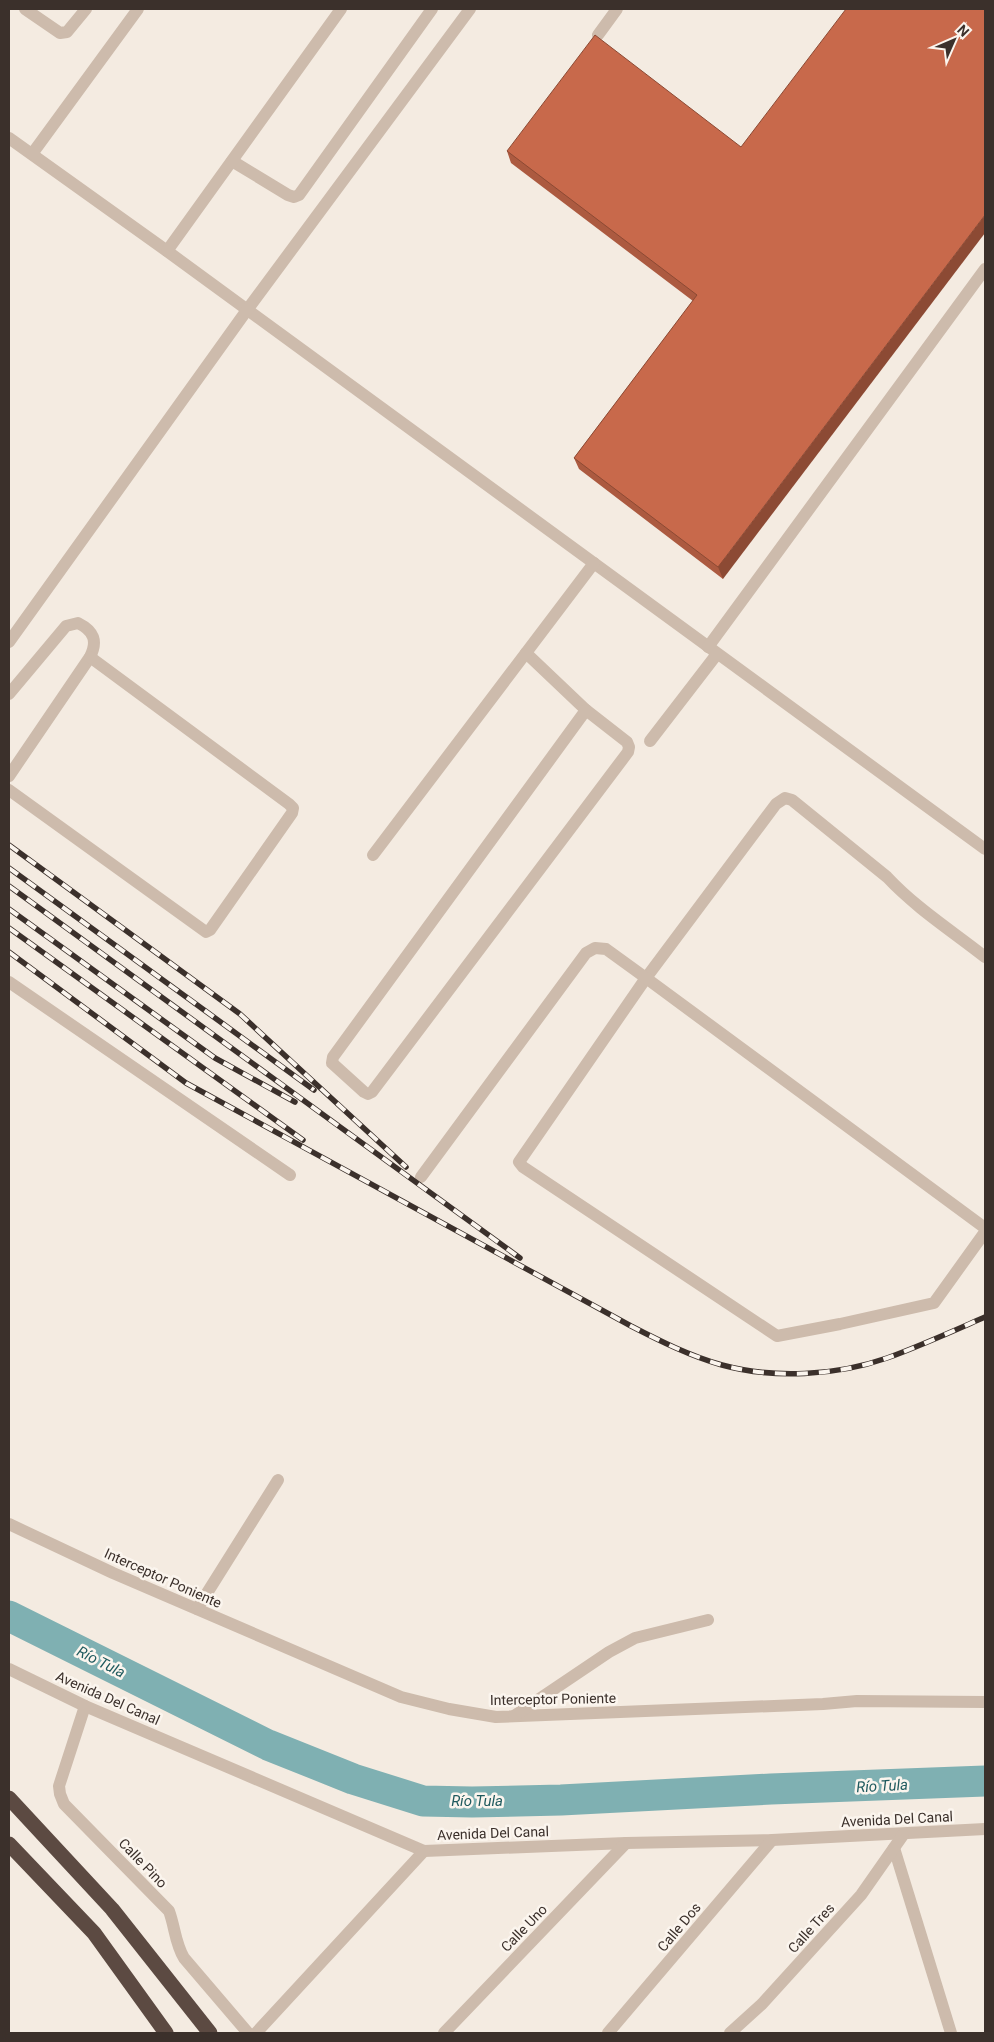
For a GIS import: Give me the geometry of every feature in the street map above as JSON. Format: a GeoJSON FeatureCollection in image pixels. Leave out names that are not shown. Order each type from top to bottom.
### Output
{"type":"FeatureCollection","features":[{"type":"Feature","properties":{"kind":"highway"},"geometry":{"type":"LineString","coordinates":[[9,1798],[112,1908],[210,2033]]}},
{"type":"Feature","properties":{"kind":"highway"},"geometry":{"type":"LineString","coordinates":[[9,1844],[94,1933],[166,2033]]}},
{"type":"Feature","properties":{"kind":"street"},"geometry":{"type":"LineString","coordinates":[[25,9],[60,33],[67,32],[86,9]]}},
{"type":"Feature","properties":{"kind":"street"},"geometry":{"type":"LineString","coordinates":[[32,154],[138,9]]}},
{"type":"Feature","properties":{"kind":"street"},"geometry":{"type":"LineString","coordinates":[[167,251],[341,9]]}},
{"type":"Feature","properties":{"kind":"street"},"geometry":{"type":"LineString","coordinates":[[232,161],[288,195],[294,197],[299,195],[432,9]]}},
{"type":"Feature","properties":{"kind":"street"},"geometry":{"type":"LineString","coordinates":[[9,642],[247,310],[470,9]]}},
{"type":"Feature","properties":{"kind":"street"},"geometry":{"type":"LineString","coordinates":[[598,35],[617,9]]}},
{"type":"Feature","properties":{"kind":"street"},"geometry":{"type":"LineString","coordinates":[[9,138],[167,251],[985,849]]}},
{"type":"Feature","properties":{"kind":"street"},"geometry":{"type":"LineString","coordinates":[[650,741],[985,269]]}},
{"type":"Feature","properties":{"kind":"street"},"geometry":{"type":"LineString","coordinates":[[373,855],[594,563]]}},
{"type":"Feature","properties":{"kind":"street"},"geometry":{"type":"LineString","coordinates":[[9,694],[66,626],[78,623],[87,627],[94,635],[95,642],[90,658],[9,776]]}},
{"type":"Feature","properties":{"kind":"street"},"geometry":{"type":"LineString","coordinates":[[526,653],[586,710],[627,742],[628,752],[372,1092],[368,1094],[364,1092],[336,1068],[332,1063],[333,1057],[586,710]]}},
{"type":"Feature","properties":{"kind":"street"},"geometry":{"type":"LineString","coordinates":[[9,790],[206,932],[210,930],[230,903],[292,813],[292,808],[289,804],[90,658]]}},
{"type":"Feature","properties":{"kind":"street"},"geometry":{"type":"LineString","coordinates":[[983,950],[925,911],[900,891],[887,877],[792,800],[785,798],[776,804],[646,978],[520,1157],[519,1162],[523,1167],[777,1336],[934,1303],[985,1232]]}},
{"type":"Feature","properties":{"kind":"street"},"geometry":{"type":"LineString","coordinates":[[421,1177],[586,953],[595,948],[606,949],[985,1228]]}},
{"type":"Feature","properties":{"kind":"street"},"geometry":{"type":"LineString","coordinates":[[9,982],[290,1175]]}},
{"type":"Feature","properties":{"kind":"street"},"geometry":{"type":"LineString","coordinates":[[197,1608],[278,1480]]}},
{"type":"Feature","properties":{"kind":"street","name":"Interceptor Poniente"},"geometry":{"type":"LineString","coordinates":[[9,1524],[113,1573],[400,1697],[468,1712],[496,1717],[857,1701],[985,1702]]}},
{"type":"Feature","properties":{"kind":"street"},"geometry":{"type":"LineString","coordinates":[[514,1716],[609,1652],[635,1638],[708,1620]]}},
{"type":"Feature","properties":{"kind":"street","name":"Avenida Del Canal"},"geometry":{"type":"LineString","coordinates":[[9,1669],[85,1706],[424,1851],[903,1835],[985,1829]]}},
{"type":"Feature","properties":{"kind":"street","name":"Calle Pino"},"geometry":{"type":"LineString","coordinates":[[85,1706],[59,1786],[64,1804],[169,1911],[178,1947],[184,1958],[248,2033]]}},
{"type":"Feature","properties":{"kind":"street","name":"Calle Tres"},"geometry":{"type":"LineString","coordinates":[[730,2033],[762,2004],[861,1896],[903,1835]]}},
{"type":"Feature","properties":{"kind":"street","name":"Calle Dos"},"geometry":{"type":"LineString","coordinates":[[608,2033],[772,1840]]}},
{"type":"Feature","properties":{"kind":"street","name":"Calle Uno"},"geometry":{"type":"LineString","coordinates":[[444,2033],[626,1843]]}},
{"type":"Feature","properties":{"kind":"street"},"geometry":{"type":"LineString","coordinates":[[894,1848],[951,2033]]}},
{"type":"Feature","properties":{"kind":"street"},"geometry":{"type":"LineString","coordinates":[[256,2033],[424,1851]]}},
{"type":"Feature","properties":{"kind":"building"},"geometry":{"type":"Polygon","coordinates":[[[846,9],[985,9],[985,215],[718,567],[574,458],[697,295],[507,151],[595,35],[741,147],[846,9]]]}},
{"type":"Feature","properties":{"kind":"waterway","name":"Río Tula"},"geometry":{"type":"LineString","coordinates":[[9,1616],[268,1745],[353,1779],[423,1801],[561,1800],[771,1789],[985,1781]]}},
{"type":"Feature","properties":{"kind":"railway"},"geometry":{"type":"LineString","coordinates":[[9,845],[240,1014],[406,1167]]}},
{"type":"Feature","properties":{"kind":"railway"},"geometry":{"type":"LineString","coordinates":[[9,868],[314,1090]]}},
{"type":"Feature","properties":{"kind":"railway"},"geometry":{"type":"LineString","coordinates":[[9,886],[520,1258]]}},
{"type":"Feature","properties":{"kind":"railway"},"geometry":{"type":"LineString","coordinates":[[9,909],[215,1058],[295,1102]]}},
{"type":"Feature","properties":{"kind":"railway"},"geometry":{"type":"LineString","coordinates":[[9,928],[303,1140]]}},
{"type":"Feature","properties":{"kind":"railway"},"geometry":{"type":"LineString","coordinates":[[9,952],[186,1083],[631,1326],[664,1343],[698,1357],[722,1365],[762,1372],[783,1374],[826,1372],[847,1369],[887,1358],[985,1317]]}}]}
